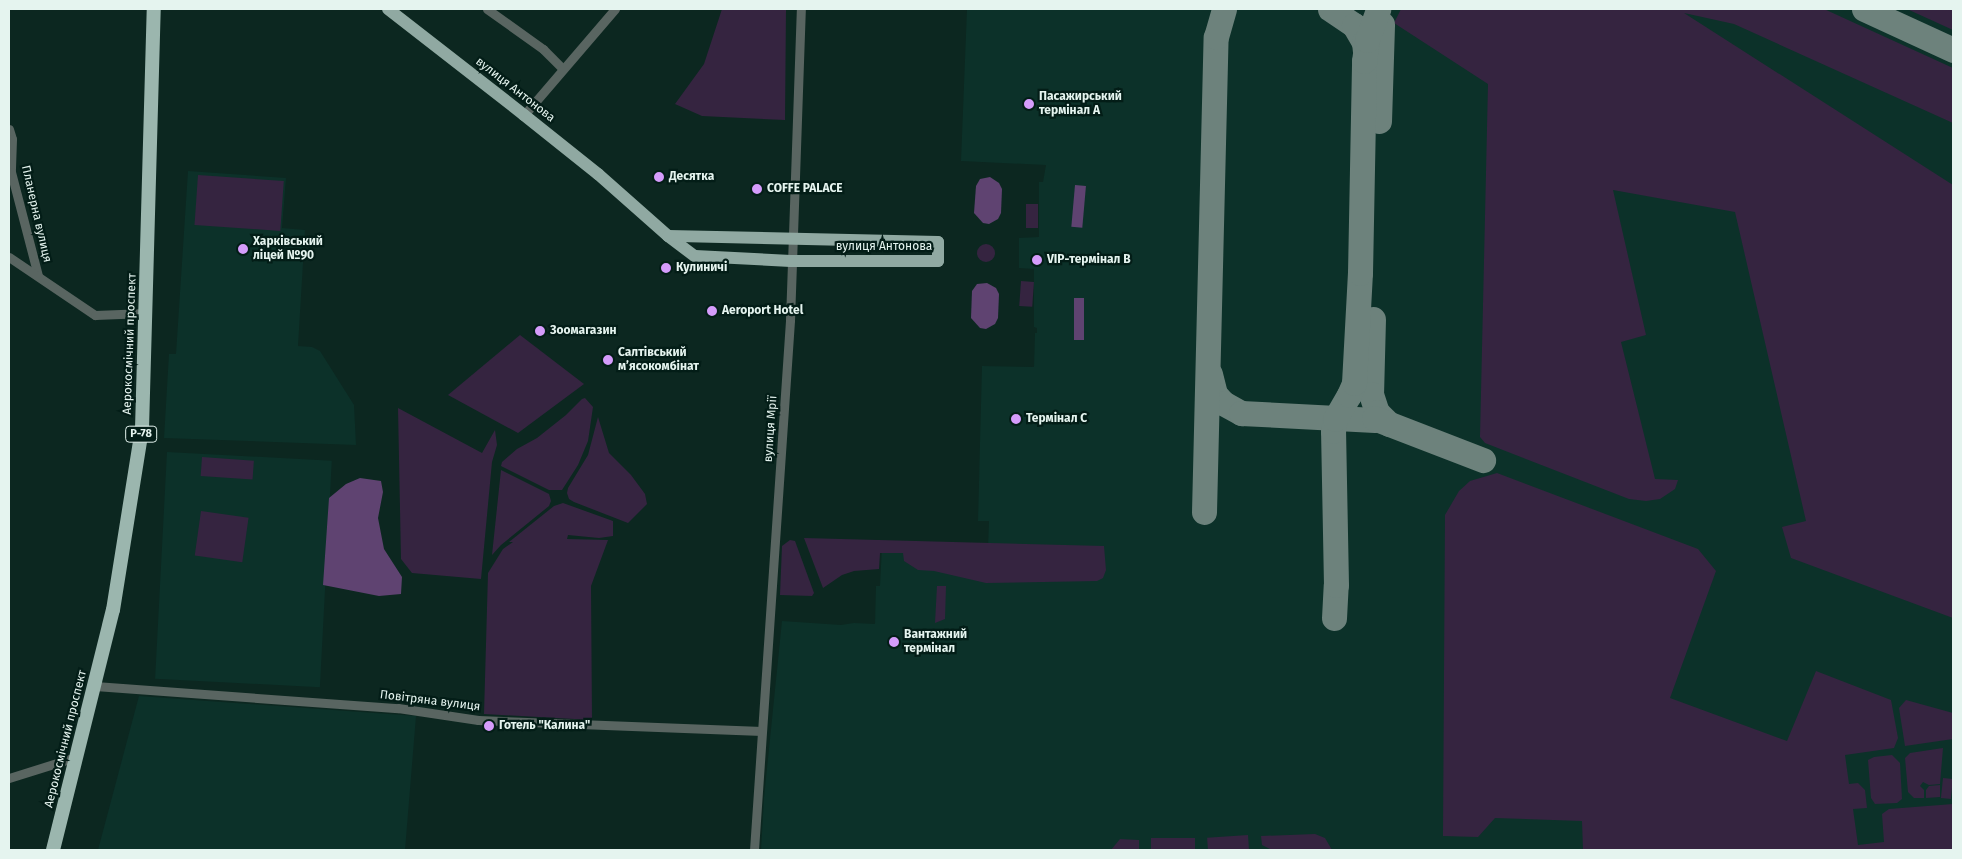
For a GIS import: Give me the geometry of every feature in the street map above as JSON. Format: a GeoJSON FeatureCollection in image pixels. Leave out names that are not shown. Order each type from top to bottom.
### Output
{"type":"FeatureCollection","features":[{"type":"Feature","properties":{"kind":"highway","name":"Аерокосмічний проспект"},"geometry":{"type":"LineString","coordinates":[[53,850],[113,610],[142,429],[154,9]]}},
{"type":"Feature","properties":{"kind":"main road","name":"вулиця Антонова"},"geometry":{"type":"LineString","coordinates":[[388,9],[524,114],[598,174],[668,236],[695,256],[791,261],[938,261],[938,242],[668,236]]}},
{"type":"Feature","properties":{"kind":"street"},"geometry":{"type":"LineString","coordinates":[[487,9],[543,50],[562,68]]}},
{"type":"Feature","properties":{"kind":"street"},"geometry":{"type":"LineString","coordinates":[[524,114],[615,9]]}},
{"type":"Feature","properties":{"kind":"street","name":"вулиця Мрії"},"geometry":{"type":"LineString","coordinates":[[754,850],[787,381],[801,9]]}},
{"type":"Feature","properties":{"kind":"street","name":"Планерна вулиця"},"geometry":{"type":"LineString","coordinates":[[9,130],[12,140],[11,172],[38,276]]}},
{"type":"Feature","properties":{"kind":"street"},"geometry":{"type":"LineString","coordinates":[[9,257],[95,315],[146,314]]}},
{"type":"Feature","properties":{"kind":"street","name":"Повітряна вулиця"},"geometry":{"type":"LineString","coordinates":[[95,686],[398,708],[478,720],[762,730]]}},
{"type":"Feature","properties":{"kind":"street"},"geometry":{"type":"LineString","coordinates":[[9,778],[76,757]]}},
{"type":"Feature","properties":{"kind":"shaded area"},"geometry":{"type":"Polygon","coordinates":[[[722,9],[786,9],[785,120],[702,116],[675,104],[704,64],[722,9]]]}},
{"type":"Feature","properties":{"kind":"shaded area"},"geometry":{"type":"Polygon","coordinates":[[[967,9],[1953,9],[1953,850],[761,850],[764,798],[782,621],[841,625],[854,623],[875,624],[876,586],[880,586],[882,545],[988,548],[989,521],[978,521],[982,366],[1034,367],[1035,333],[1037,333],[1037,328],[1034,327],[1034,269],[1019,268],[1019,238],[1039,237],[1039,182],[1043,182],[1046,165],[961,161],[967,9]]]}},
{"type":"Feature","properties":{"kind":"shaded area"},"geometry":{"type":"Polygon","coordinates":[[[1401,9],[1824,9],[1953,68],[1953,123],[1734,24],[1684,13],[1953,185],[1953,618],[1791,558],[1782,527],[1806,521],[1735,212],[1613,190],[1646,335],[1621,342],[1655,479],[1678,480],[1675,489],[1660,499],[1646,501],[1629,499],[1485,443],[1480,437],[1488,84],[1394,23],[1401,9]]]}},
{"type":"Feature","properties":{"kind":"shaded area"},"geometry":{"type":"Polygon","coordinates":[[[1907,9],[1953,9],[1953,30],[1907,9]]]}},
{"type":"Feature","properties":{"kind":"shaded area"},"geometry":{"type":"Polygon","coordinates":[[[188,171],[286,178],[282,228],[305,230],[298,346],[312,347],[320,351],[354,405],[356,445],[164,438],[169,354],[176,354],[188,171]]]}},
{"type":"Feature","properties":{"kind":"shaded area"},"geometry":{"type":"Polygon","coordinates":[[[198,175],[284,181],[280,231],[195,225],[198,175]]]}},
{"type":"Feature","properties":{"kind":"shaded area"},"geometry":{"type":"Polygon","coordinates":[[[990,177],[999,183],[1002,189],[1001,213],[998,219],[989,224],[983,223],[974,213],[976,186],[980,179],[990,177]]]}},
{"type":"Feature","properties":{"kind":"shaded area"},"geometry":{"type":"Polygon","coordinates":[[[1075,185],[1086,186],[1082,228],[1071,227],[1075,185]]]}},
{"type":"Feature","properties":{"kind":"shaded area"},"geometry":{"type":"Polygon","coordinates":[[[1026,204],[1038,204],[1038,228],[1026,228],[1026,204]]]}},
{"type":"Feature","properties":{"kind":"shaded area"},"geometry":{"type":"Polygon","coordinates":[[[982,244],[990,244],[995,249],[993,260],[982,262],[977,257],[977,249],[982,244]]]}},
{"type":"Feature","properties":{"kind":"shaded area"},"geometry":{"type":"Polygon","coordinates":[[[1021,281],[1034,282],[1032,307],[1019,306],[1021,281]]]}},
{"type":"Feature","properties":{"kind":"shaded area"},"geometry":{"type":"Polygon","coordinates":[[[987,283],[996,288],[999,294],[998,318],[995,324],[986,329],[980,328],[971,318],[972,291],[977,284],[987,283]]]}},
{"type":"Feature","properties":{"kind":"shaded area"},"geometry":{"type":"Polygon","coordinates":[[[1074,298],[1084,298],[1084,340],[1074,340],[1074,298]]]}},
{"type":"Feature","properties":{"kind":"shaded area"},"geometry":{"type":"Polygon","coordinates":[[[520,335],[584,384],[518,433],[448,395],[520,335]]]}},
{"type":"Feature","properties":{"kind":"shaded area"},"geometry":{"type":"Polygon","coordinates":[[[585,398],[593,407],[588,441],[578,465],[562,490],[549,490],[501,466],[502,462],[517,449],[537,438],[585,398]]]}},
{"type":"Feature","properties":{"kind":"shaded area"},"geometry":{"type":"Polygon","coordinates":[[[398,408],[482,453],[495,430],[497,445],[492,462],[481,579],[412,573],[401,559],[398,408]]]}},
{"type":"Feature","properties":{"kind":"shaded area"},"geometry":{"type":"Polygon","coordinates":[[[598,417],[609,453],[631,475],[645,494],[647,504],[628,523],[574,502],[569,499],[567,493],[568,488],[588,455],[598,417]]]}},
{"type":"Feature","properties":{"kind":"shaded area"},"geometry":{"type":"Polygon","coordinates":[[[167,452],[332,461],[320,687],[155,679],[167,452]]]}},
{"type":"Feature","properties":{"kind":"shaded area"},"geometry":{"type":"Polygon","coordinates":[[[202,457],[254,461],[253,480],[201,476],[202,457]]]}},
{"type":"Feature","properties":{"kind":"shaded area"},"geometry":{"type":"Polygon","coordinates":[[[501,470],[549,494],[551,501],[549,506],[501,545],[492,555],[501,470]]]}},
{"type":"Feature","properties":{"kind":"shaded area"},"geometry":{"type":"Polygon","coordinates":[[[1497,473],[1698,549],[1716,571],[1670,698],[1787,741],[1816,671],[1891,700],[1898,738],[1894,748],[1845,755],[1849,784],[1858,783],[1865,790],[1867,808],[1853,809],[1858,845],[1884,842],[1882,814],[1889,809],[1953,804],[1953,850],[1583,850],[1582,821],[1495,818],[1478,837],[1443,836],[1445,515],[1459,491],[1470,481],[1497,473]]]}},
{"type":"Feature","properties":{"kind":"shaded area"},"geometry":{"type":"Polygon","coordinates":[[[360,478],[381,481],[383,492],[378,518],[384,549],[402,577],[401,594],[379,596],[323,585],[329,498],[346,484],[360,478]]]}},
{"type":"Feature","properties":{"kind":"shaded area"},"geometry":{"type":"Polygon","coordinates":[[[563,503],[613,521],[613,536],[599,538],[568,535],[567,539],[608,540],[591,586],[592,720],[484,714],[488,573],[503,549],[513,542],[509,542],[554,506],[563,503]]]}},
{"type":"Feature","properties":{"kind":"shaded area"},"geometry":{"type":"Polygon","coordinates":[[[201,511],[249,518],[242,562],[195,556],[201,511]]]}},
{"type":"Feature","properties":{"kind":"shaded area"},"geometry":{"type":"Polygon","coordinates":[[[804,538],[1104,546],[1106,570],[1103,578],[1097,581],[986,583],[934,571],[918,570],[904,561],[903,553],[880,553],[879,569],[854,571],[842,575],[823,588],[804,538]]]}},
{"type":"Feature","properties":{"kind":"shaded area"},"geometry":{"type":"Polygon","coordinates":[[[790,540],[795,541],[814,593],[812,596],[780,595],[782,546],[790,540]]]}},
{"type":"Feature","properties":{"kind":"shaded area"},"geometry":{"type":"Polygon","coordinates":[[[937,586],[946,586],[945,619],[935,623],[937,586]]]}},
{"type":"Feature","properties":{"kind":"shaded area"},"geometry":{"type":"Polygon","coordinates":[[[139,696],[416,716],[405,850],[98,850],[139,696]]]}},
{"type":"Feature","properties":{"kind":"shaded area"},"geometry":{"type":"Polygon","coordinates":[[[1906,700],[1953,713],[1953,739],[1905,746],[1899,708],[1906,700]]]}},
{"type":"Feature","properties":{"kind":"shaded area"},"geometry":{"type":"Polygon","coordinates":[[[1943,748],[1940,784],[1929,785],[1923,782],[1920,786],[1924,790],[1924,798],[1914,798],[1908,792],[1905,758],[1910,753],[1943,748]]]}},
{"type":"Feature","properties":{"kind":"shaded area"},"geometry":{"type":"Polygon","coordinates":[[[1892,755],[1900,763],[1902,799],[1897,803],[1875,804],[1871,798],[1868,760],[1874,757],[1892,755]]]}},
{"type":"Feature","properties":{"kind":"shaded area"},"geometry":{"type":"Polygon","coordinates":[[[1943,778],[1953,779],[1951,799],[1941,798],[1943,778]]]}},
{"type":"Feature","properties":{"kind":"shaded area"},"geometry":{"type":"Polygon","coordinates":[[[1940,785],[1940,797],[1926,798],[1926,790],[1929,786],[1940,785]]]}},
{"type":"Feature","properties":{"kind":"shaded area"},"geometry":{"type":"Polygon","coordinates":[[[1315,834],[1325,838],[1332,850],[1270,849],[1262,845],[1261,836],[1315,834]]]}},
{"type":"Feature","properties":{"kind":"shaded area"},"geometry":{"type":"Polygon","coordinates":[[[1248,835],[1249,850],[1208,850],[1207,838],[1248,835]]]}},
{"type":"Feature","properties":{"kind":"shaded area"},"geometry":{"type":"Polygon","coordinates":[[[1151,838],[1195,838],[1195,850],[1151,850],[1151,838]]]}},
{"type":"Feature","properties":{"kind":"shaded area"},"geometry":{"type":"Polygon","coordinates":[[[1120,839],[1139,840],[1139,850],[1111,850],[1120,839]]]}},
{"type":"Feature","properties":{"kind":"taxiway"},"geometry":{"type":"LineString","coordinates":[[1204,512],[1216,37],[1224,9]]}},
{"type":"Feature","properties":{"kind":"taxiway"},"geometry":{"type":"LineString","coordinates":[[1330,9],[1354,25],[1364,42],[1365,51]]}},
{"type":"Feature","properties":{"kind":"taxiway"},"geometry":{"type":"LineString","coordinates":[[1334,618],[1336,585],[1333,431],[1335,419],[1354,383],[1360,273],[1364,61],[1367,40],[1378,9]]}},
{"type":"Feature","properties":{"kind":"taxiway"},"geometry":{"type":"LineString","coordinates":[[1864,9],[1953,50]]}},
{"type":"Feature","properties":{"kind":"taxiway"},"geometry":{"type":"LineString","coordinates":[[1379,121],[1382,24]]}},
{"type":"Feature","properties":{"kind":"taxiway"},"geometry":{"type":"LineString","coordinates":[[1373,319],[1371,394],[1377,412],[1389,424]]}},
{"type":"Feature","properties":{"kind":"taxiway"},"geometry":{"type":"LineString","coordinates":[[1210,374],[1215,394],[1223,403],[1241,413],[1375,420]]}},
{"type":"Feature","properties":{"kind":"taxiway"},"geometry":{"type":"LineString","coordinates":[[1374,418],[1483,460]]}},
{"type":"Feature","properties":{"kind":"place","name":"Пасажирський термінал A"},"geometry":{"type":"Point","coordinates":[1029,104]}},
{"type":"Feature","properties":{"kind":"place","name":"Десятка"},"geometry":{"type":"Point","coordinates":[659,177]}},
{"type":"Feature","properties":{"kind":"place","name":"COFFE PALACE"},"geometry":{"type":"Point","coordinates":[757,189]}},
{"type":"Feature","properties":{"kind":"place","name":"Харківський ліцей №90"},"geometry":{"type":"Point","coordinates":[243,249]}},
{"type":"Feature","properties":{"kind":"place","name":"VIP-термінал B"},"geometry":{"type":"Point","coordinates":[1037,260]}},
{"type":"Feature","properties":{"kind":"place","name":"Кулиничі"},"geometry":{"type":"Point","coordinates":[666,268]}},
{"type":"Feature","properties":{"kind":"place","name":"Aeroport Hotel"},"geometry":{"type":"Point","coordinates":[712,311]}},
{"type":"Feature","properties":{"kind":"place","name":"Зоомагазин"},"geometry":{"type":"Point","coordinates":[540,331]}},
{"type":"Feature","properties":{"kind":"place","name":"Салтівський мʼясокомбінат"},"geometry":{"type":"Point","coordinates":[608,360]}},
{"type":"Feature","properties":{"kind":"place","name":"Термінал C"},"geometry":{"type":"Point","coordinates":[1016,419]}},
{"type":"Feature","properties":{"kind":"place","name":"Вантажний термінал"},"geometry":{"type":"Point","coordinates":[894,642]}},
{"type":"Feature","properties":{"kind":"place","name":"Готель \"Калина\""},"geometry":{"type":"Point","coordinates":[489,726]}}]}
